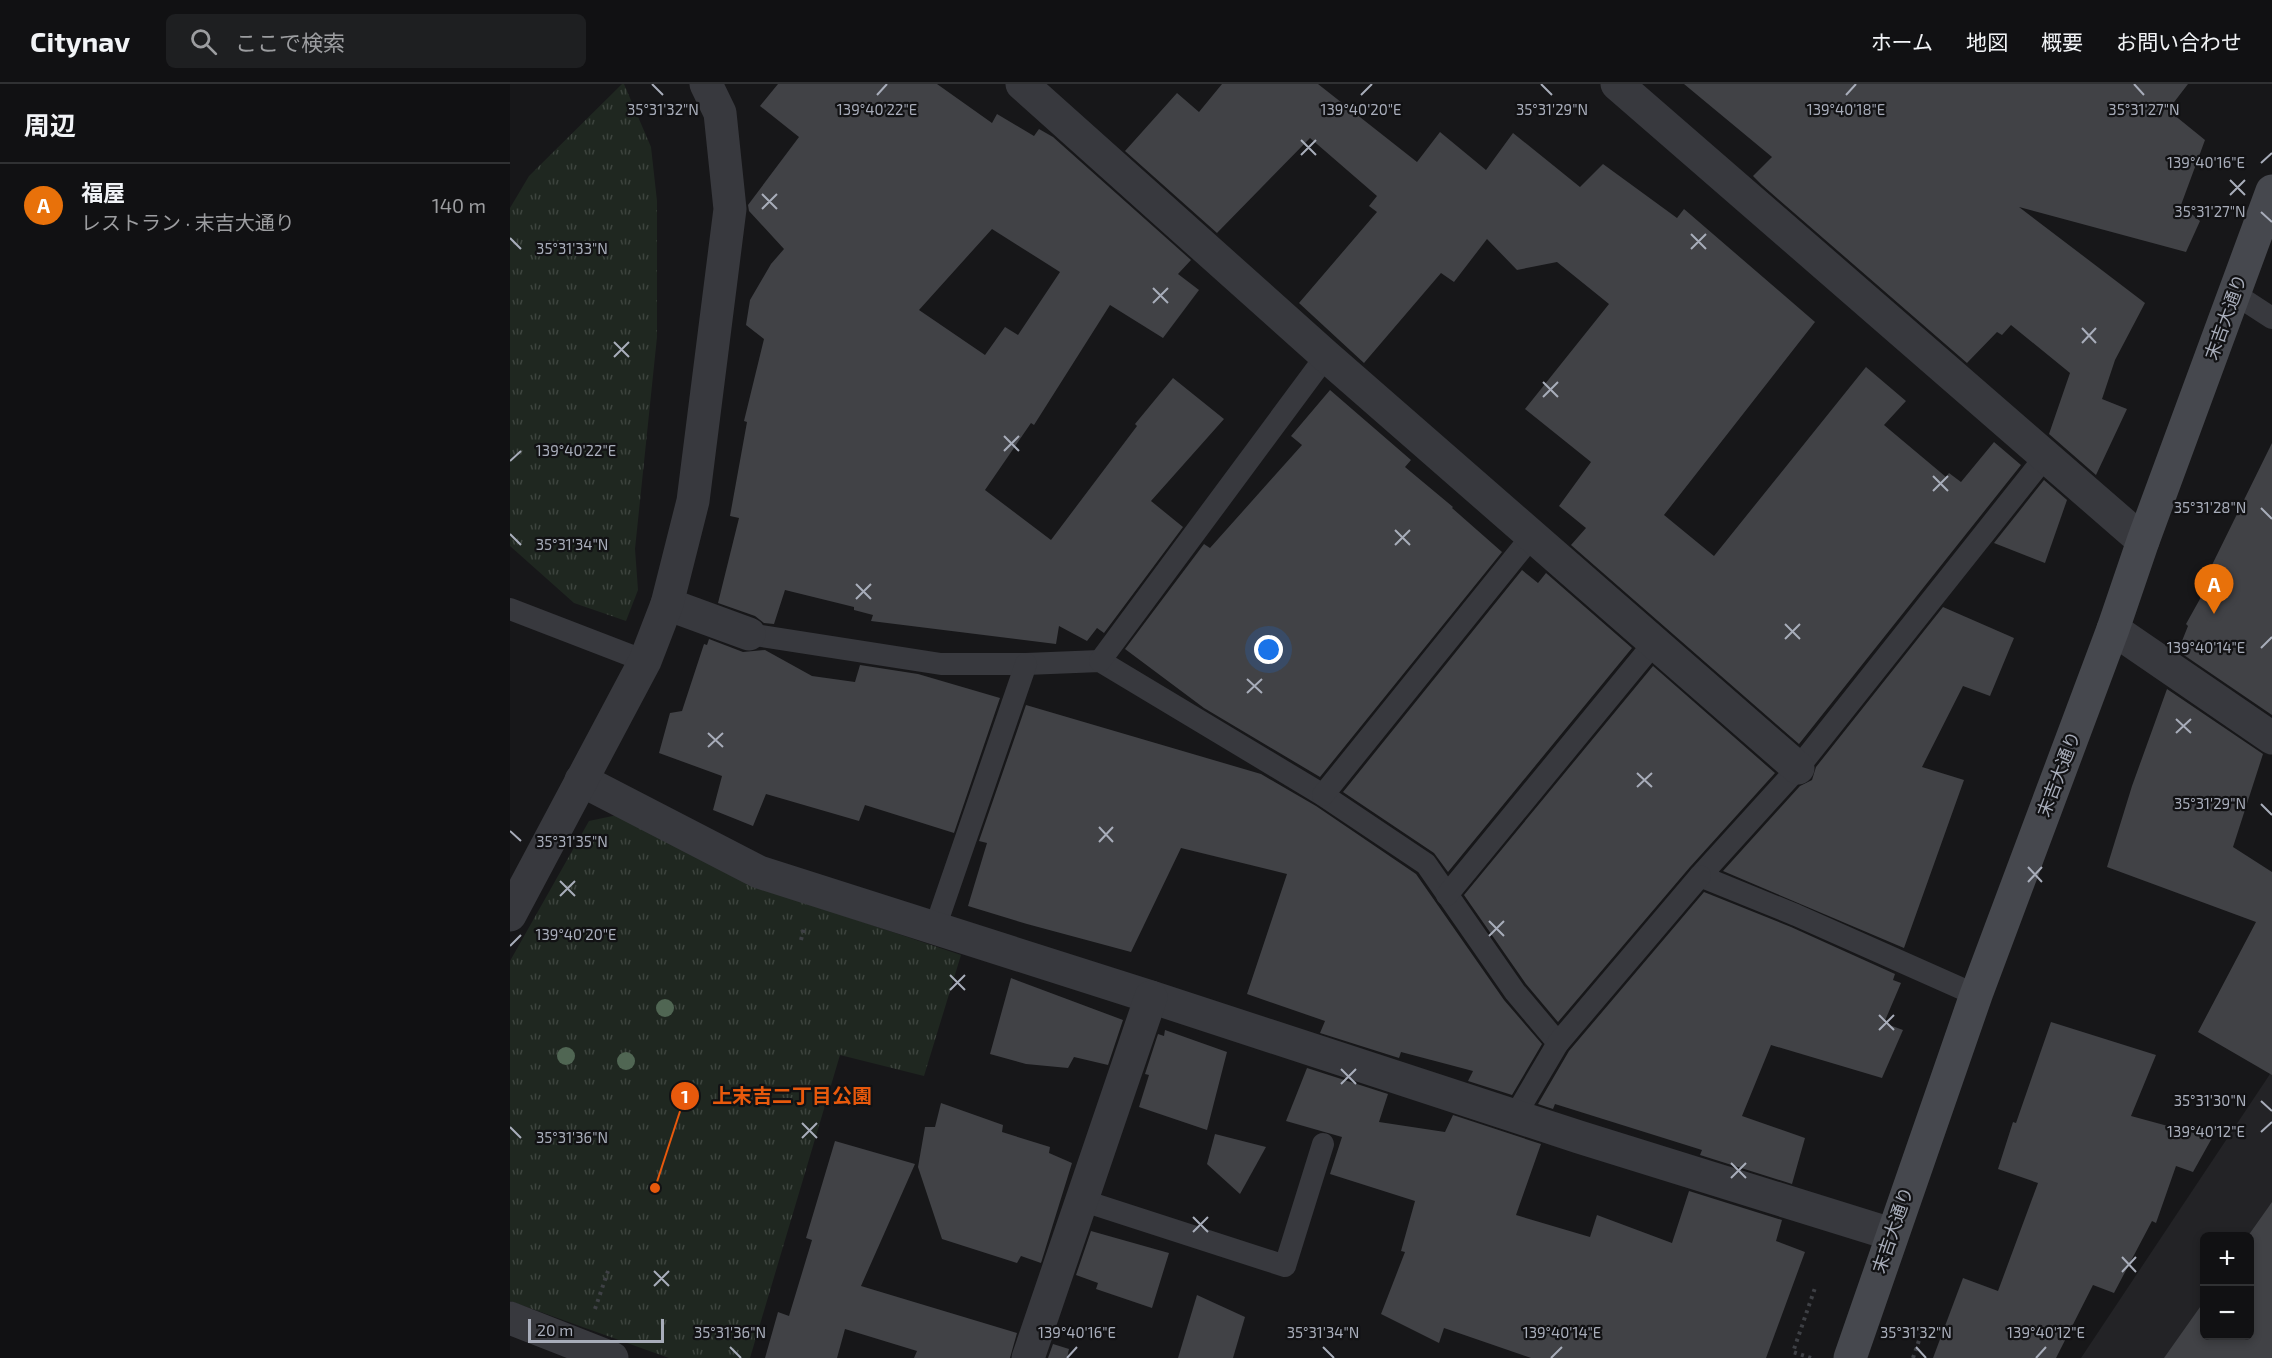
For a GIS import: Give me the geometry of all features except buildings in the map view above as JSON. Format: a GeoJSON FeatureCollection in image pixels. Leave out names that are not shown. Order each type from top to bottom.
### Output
{"type":"FeatureCollection","features":[{"type":"Feature","properties":{"kind":"street"},"geometry":{"type":"LineString","coordinates":[[510,915],[645,661],[667,604],[693,501],[730,209],[720,113],[706,84]]}},
{"type":"Feature","properties":{"kind":"street"},"geometry":{"type":"LineString","coordinates":[[1022,84],[1326,356],[1798,768]]}},
{"type":"Feature","properties":{"kind":"street"},"geometry":{"type":"LineString","coordinates":[[1617,84],[2143,541]]}},
{"type":"Feature","properties":{"kind":"street","name":"末吉大通り"},"geometry":{"type":"LineString","coordinates":[[1850,1358],[1891,1234],[1976,995],[2113,629],[2143,541],[2272,191]]}},
{"type":"Feature","properties":{"kind":"street"},"geometry":{"type":"LineString","coordinates":[[667,604],[749,634]]}},
{"type":"Feature","properties":{"kind":"street"},"geometry":{"type":"LineString","coordinates":[[2113,629],[2272,738]]}},
{"type":"Feature","properties":{"kind":"street"},"geometry":{"type":"LineString","coordinates":[[581,780],[759,872],[1515,1116],[1891,1234]]}},
{"type":"Feature","properties":{"kind":"street"},"geometry":{"type":"LineString","coordinates":[[1028,1358],[1151,997]]}},
{"type":"Feature","properties":{"kind":"street"},"geometry":{"type":"LineString","coordinates":[[510,1317],[612,1358]]}},
{"type":"Feature","properties":{"kind":"lane"},"geometry":{"type":"LineString","coordinates":[[2235,294],[2272,318]]}},
{"type":"Feature","properties":{"kind":"lane"},"geometry":{"type":"LineString","coordinates":[[1100,661],[1326,356]]}},
{"type":"Feature","properties":{"kind":"lane"},"geometry":{"type":"LineString","coordinates":[[1515,1116],[1558,1043],[1700,876],[1798,768],[2045,457]]}},
{"type":"Feature","properties":{"kind":"lane"},"geometry":{"type":"LineString","coordinates":[[1323,795],[1532,536]]}},
{"type":"Feature","properties":{"kind":"lane"},"geometry":{"type":"LineString","coordinates":[[510,609],[645,661]]}},
{"type":"Feature","properties":{"kind":"lane"},"geometry":{"type":"LineString","coordinates":[[749,634],[941,664],[1100,661],[1323,795],[1426,864],[1515,992],[1558,1043]]}},
{"type":"Feature","properties":{"kind":"lane"},"geometry":{"type":"LineString","coordinates":[[1447,895],[1654,642]]}},
{"type":"Feature","properties":{"kind":"lane"},"geometry":{"type":"LineString","coordinates":[[935,928],[1026,664]]}},
{"type":"Feature","properties":{"kind":"lane"},"geometry":{"type":"LineString","coordinates":[[1700,876],[1797,915],[1976,995]]}},
{"type":"Feature","properties":{"kind":"lane"},"geometry":{"type":"LineString","coordinates":[[1081,1200],[1285,1266],[1323,1144]]}},
{"type":"Feature","properties":{"kind":"path"},"geometry":{"type":"LineString","coordinates":[[1812,1358],[1793,1352],[1816,1285]]}},
{"type":"Feature","properties":{"kind":"path"},"geometry":{"type":"LineString","coordinates":[[1913,1358],[1925,1323]]}},
{"type":"Feature","properties":{"kind":"shaded area"},"geometry":{"type":"Polygon","coordinates":[[[2272,1071],[2272,1358],[2081,1358],[2272,1071]]]}},
{"type":"Feature","properties":{"kind":"green space"},"geometry":{"type":"Polygon","coordinates":[[[624,84],[651,147],[657,201],[657,337],[635,549],[638,590],[626,621],[574,603],[510,546],[510,208],[529,176],[624,84]]]}},
{"type":"Feature","properties":{"kind":"green space"},"geometry":{"type":"Polygon","coordinates":[[[622,814],[761,888],[961,955],[924,1076],[840,1055],[750,1358],[669,1358],[510,1301],[510,961],[589,821],[622,814]]]}},
{"type":"Feature","properties":{"kind":"place","name":"福屋"},"geometry":{"type":"Point","coordinates":[2214,614]}},
{"type":"Feature","properties":{"kind":"place","name":"上末吉二丁目公園"},"geometry":{"type":"Point","coordinates":[655,1188]}}]}
